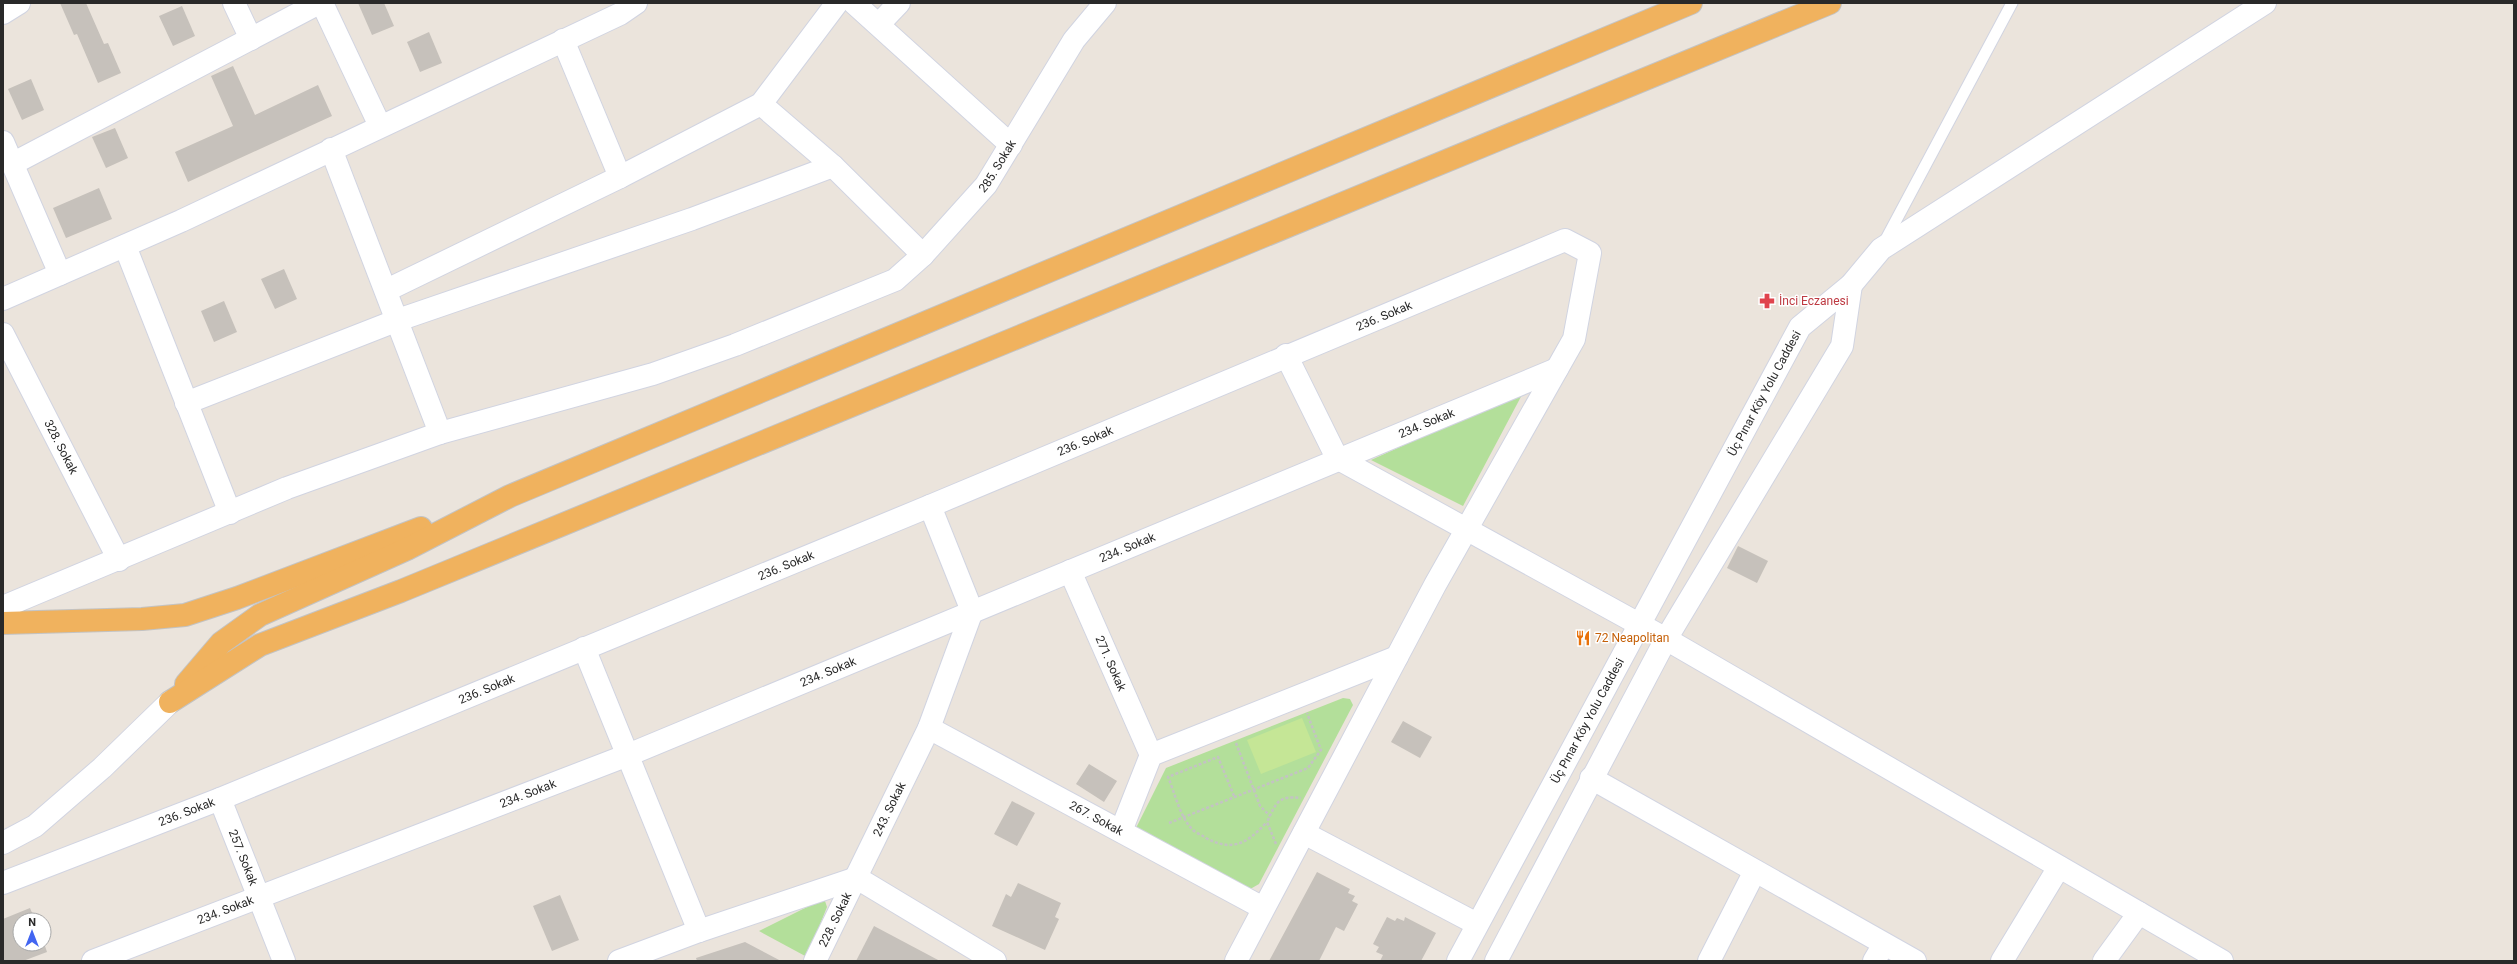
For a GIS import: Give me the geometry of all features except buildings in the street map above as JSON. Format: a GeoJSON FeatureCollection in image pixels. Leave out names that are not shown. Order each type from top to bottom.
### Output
{"type":"FeatureCollection","features":[{"type":"Feature","properties":{"kind":"highway"},"geometry":{"type":"LineString","coordinates":[[3,623],[142,619],[185,615],[237,598],[354,552],[510,496],[1691,3]]}},
{"type":"Feature","properties":{"kind":"highway"},"geometry":{"type":"LineString","coordinates":[[170,702],[260,645],[408,588],[1830,3]]}},
{"type":"Feature","properties":{"kind":"highway"},"geometry":{"type":"LineString","coordinates":[[170,702],[221,643],[260,615],[406,549],[510,496]]}},
{"type":"Feature","properties":{"kind":"street"},"geometry":{"type":"LineString","coordinates":[[234,3],[251,39]]}},
{"type":"Feature","properties":{"kind":"street"},"geometry":{"type":"LineString","coordinates":[[12,164],[319,3]]}},
{"type":"Feature","properties":{"kind":"street"},"geometry":{"type":"LineString","coordinates":[[322,3],[380,126]]}},
{"type":"Feature","properties":{"kind":"street"},"geometry":{"type":"LineString","coordinates":[[387,290],[620,178],[761,104],[837,3]]}},
{"type":"Feature","properties":{"kind":"street"},"geometry":{"type":"LineString","coordinates":[[854,3],[1011,145]]}},
{"type":"Feature","properties":{"kind":"street"},"geometry":{"type":"LineString","coordinates":[[879,24],[899,3]]}},
{"type":"Feature","properties":{"kind":"street","name":"285. Sokak"},"geometry":{"type":"LineString","coordinates":[[3,607],[119,560],[287,488],[440,433],[653,374],[735,345],[895,280],[923,255],[986,185],[1074,40],[1105,3]]}},
{"type":"Feature","properties":{"kind":"street","name":"Üç Pınar Köy Yolu Caddesi"},"geometry":{"type":"LineString","coordinates":[[1458,961],[1800,326],[1851,285],[1881,249],[2265,3]]}},
{"type":"Feature","properties":{"kind":"street"},"geometry":{"type":"LineString","coordinates":[[3,299],[125,246],[331,150],[563,40],[624,7]]}},
{"type":"Feature","properties":{"kind":"street"},"geometry":{"type":"LineString","coordinates":[[563,40],[620,178]]}},
{"type":"Feature","properties":{"kind":"street"},"geometry":{"type":"LineString","coordinates":[[761,104],[833,166],[923,255]]}},
{"type":"Feature","properties":{"kind":"street"},"geometry":{"type":"LineString","coordinates":[[3,142],[60,274]]}},
{"type":"Feature","properties":{"kind":"street"},"geometry":{"type":"LineString","coordinates":[[331,150],[387,290],[440,433]]}},
{"type":"Feature","properties":{"kind":"street"},"geometry":{"type":"LineString","coordinates":[[186,403],[398,320],[692,219],[833,166]]}},
{"type":"Feature","properties":{"kind":"street","name":"236. Sokak"},"geometry":{"type":"LineString","coordinates":[[3,883],[220,799],[930,506],[1286,355],[1564,240],[1590,253],[1574,338],[1557,369]]}},
{"type":"Feature","properties":{"kind":"street"},"geometry":{"type":"LineString","coordinates":[[125,246],[230,513]]}},
{"type":"Feature","properties":{"kind":"street"},"geometry":{"type":"LineString","coordinates":[[1496,961],[1591,778],[1666,639],[1842,346],[1851,285]]}},
{"type":"Feature","properties":{"kind":"street","name":"328. Sokak"},"geometry":{"type":"LineString","coordinates":[[3,334],[119,560]]}},
{"type":"Feature","properties":{"kind":"street"},"geometry":{"type":"LineString","coordinates":[[1286,355],[1338,458],[1666,639],[2222,961]]}},
{"type":"Feature","properties":{"kind":"street"},"geometry":{"type":"LineString","coordinates":[[1236,961],[1397,657],[1467,528],[1557,369]]}},
{"type":"Feature","properties":{"kind":"street","name":"234. Sokak"},"geometry":{"type":"LineString","coordinates":[[94,961],[628,755],[1338,458],[1557,369]]}},
{"type":"Feature","properties":{"kind":"street"},"geometry":{"type":"LineString","coordinates":[[930,506],[972,611]]}},
{"type":"Feature","properties":{"kind":"street","name":"271. Sokak"},"geometry":{"type":"LineString","coordinates":[[1070,571],[1151,755]]}},
{"type":"Feature","properties":{"kind":"street","name":"243. Sokak"},"geometry":{"type":"LineString","coordinates":[[857,878],[930,728],[972,611]]}},
{"type":"Feature","properties":{"kind":"street"},"geometry":{"type":"LineString","coordinates":[[584,648],[699,931]]}},
{"type":"Feature","properties":{"kind":"street"},"geometry":{"type":"LineString","coordinates":[[1121,831],[1151,755],[1397,657]]}},
{"type":"Feature","properties":{"kind":"street"},"geometry":{"type":"LineString","coordinates":[[3,843],[35,826],[102,768],[170,702]]}},
{"type":"Feature","properties":{"kind":"street","name":"267. Sokak"},"geometry":{"type":"LineString","coordinates":[[930,728],[1263,908]]}},
{"type":"Feature","properties":{"kind":"street"},"geometry":{"type":"LineString","coordinates":[[1591,778],[1755,871],[1879,952],[1915,961]]}},
{"type":"Feature","properties":{"kind":"street","name":"257. Sokak"},"geometry":{"type":"LineString","coordinates":[[220,799],[284,961]]}},
{"type":"Feature","properties":{"kind":"street"},"geometry":{"type":"LineString","coordinates":[[1304,833],[1477,924]]}},
{"type":"Feature","properties":{"kind":"street"},"geometry":{"type":"LineString","coordinates":[[2002,961],[2060,867]]}},
{"type":"Feature","properties":{"kind":"street"},"geometry":{"type":"LineString","coordinates":[[1709,961],[1755,871]]}},
{"type":"Feature","properties":{"kind":"street"},"geometry":{"type":"LineString","coordinates":[[621,961],[699,931],[857,878],[995,961]]}},
{"type":"Feature","properties":{"kind":"street","name":"228. Sokak"},"geometry":{"type":"LineString","coordinates":[[815,961],[857,878]]}},
{"type":"Feature","properties":{"kind":"street"},"geometry":{"type":"LineString","coordinates":[[2104,961],[2139,913]]}},
{"type":"Feature","properties":{"kind":"lane"},"geometry":{"type":"LineString","coordinates":[[1881,249],[2012,3]]}},
{"type":"Feature","properties":{"kind":"path"},"geometry":{"type":"LineString","coordinates":[[1169,823],[1253,788],[1308,768],[1321,750],[1305,709]]}},
{"type":"Feature","properties":{"kind":"path"},"geometry":{"type":"LineString","coordinates":[[1234,737],[1260,806],[1270,816]]}},
{"type":"Feature","properties":{"kind":"path"},"geometry":{"type":"LineString","coordinates":[[1234,796],[1218,757],[1168,777],[1185,816],[1193,830],[1216,843],[1234,846],[1251,839],[1267,822],[1275,804],[1287,796],[1301,798],[1305,801]]}},
{"type":"Feature","properties":{"kind":"path"},"geometry":{"type":"LineString","coordinates":[[1267,822],[1275,843],[1281,847]]}},
{"type":"Feature","properties":{"kind":"green space"},"geometry":{"type":"Polygon","coordinates":[[[1524,391],[1463,506],[1371,460],[1524,391]]]}},
{"type":"Feature","properties":{"kind":"green space"},"geometry":{"type":"Polygon","coordinates":[[[1343,698],[1350,699],[1353,705],[1259,884],[1252,888],[1244,888],[1136,828],[1166,768],[1343,698]]]}},
{"type":"Feature","properties":{"kind":"green space"},"geometry":{"type":"Polygon","coordinates":[[[1302,718],[1316,752],[1261,774],[1247,740],[1302,718]]]}},
{"type":"Feature","properties":{"kind":"green space"},"geometry":{"type":"Polygon","coordinates":[[[819,901],[825,901],[827,907],[807,957],[759,931],[819,901]]]}},
{"type":"Feature","properties":{"kind":"place","name":"İnci Eczanesi"},"geometry":{"type":"Point","coordinates":[1767,301]}},
{"type":"Feature","properties":{"kind":"place","name":"72 Neapolitan"},"geometry":{"type":"Point","coordinates":[1583,638]}}]}
